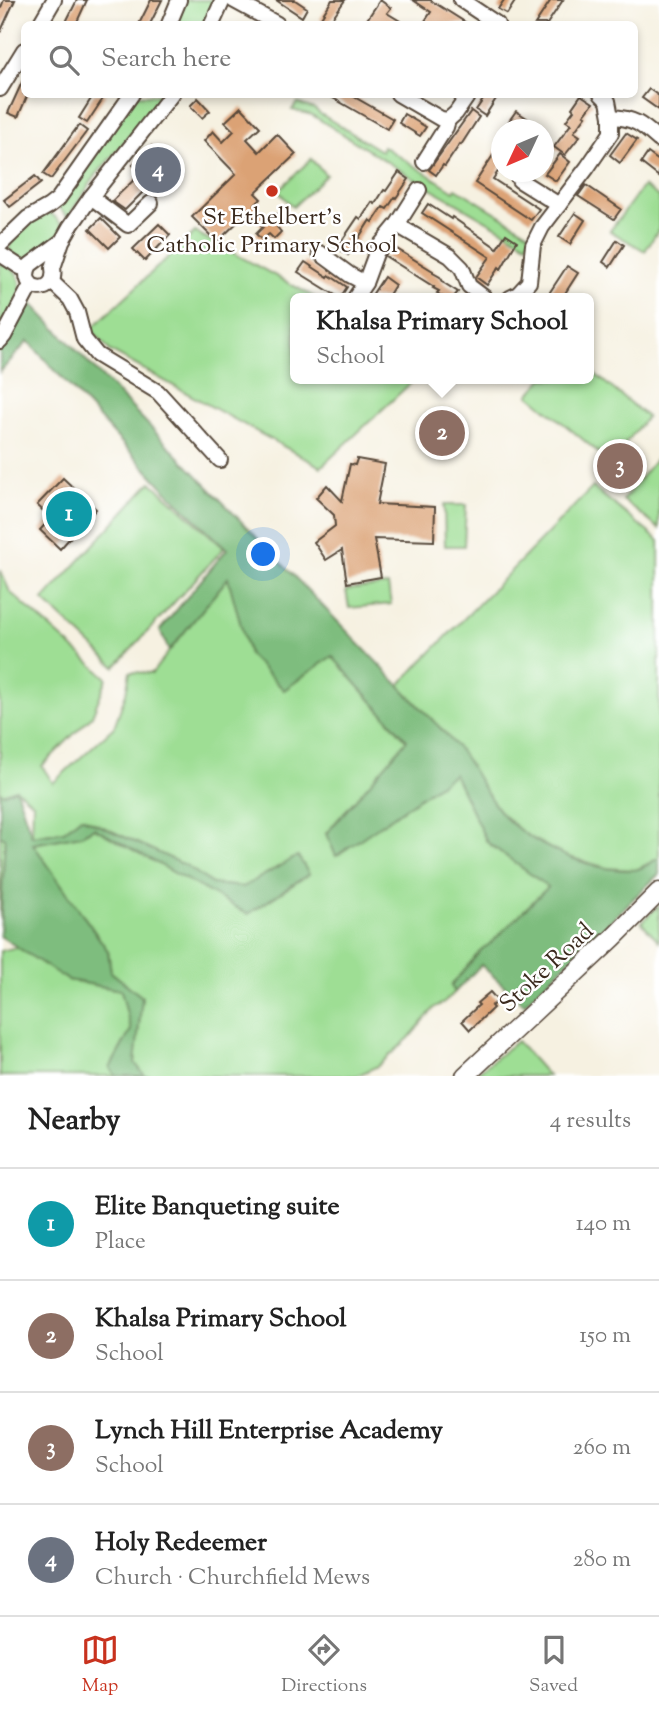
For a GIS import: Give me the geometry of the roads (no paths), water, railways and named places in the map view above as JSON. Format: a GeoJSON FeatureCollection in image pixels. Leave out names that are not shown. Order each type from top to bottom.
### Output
{"type":"FeatureCollection","features":[{"type":"Feature","properties":{"kind":"main road","name":"Stoke Road"},"geometry":{"type":"LineString","coordinates":[[465,1076],[659,892]]}},
{"type":"Feature","properties":{"kind":"street"},"geometry":{"type":"LineString","coordinates":[[42,21],[54,0]]}},
{"type":"Feature","properties":{"kind":"street"},"geometry":{"type":"LineString","coordinates":[[170,21],[179,0]]}},
{"type":"Feature","properties":{"kind":"street"},"geometry":{"type":"LineString","coordinates":[[213,21],[223,0]]}},
{"type":"Feature","properties":{"kind":"street"},"geometry":{"type":"LineString","coordinates":[[234,0],[272,21]]}},
{"type":"Feature","properties":{"kind":"street"},"geometry":{"type":"LineString","coordinates":[[461,0],[492,21]]}},
{"type":"Feature","properties":{"kind":"street"},"geometry":{"type":"LineString","coordinates":[[0,89],[21,55]]}},
{"type":"Feature","properties":{"kind":"street"},"geometry":{"type":"LineString","coordinates":[[0,244],[27,218],[58,199],[129,98]]}},
{"type":"Feature","properties":{"kind":"street"},"geometry":{"type":"LineString","coordinates":[[62,241],[32,264],[26,277],[31,285],[45,287],[52,275],[62,241],[91,197],[169,98]]}},
{"type":"Feature","properties":{"kind":"street"},"geometry":{"type":"LineString","coordinates":[[405,98],[448,120]]}},
{"type":"Feature","properties":{"kind":"street"},"geometry":{"type":"LineString","coordinates":[[424,162],[448,120],[466,98]]}},
{"type":"Feature","properties":{"kind":"street"},"geometry":{"type":"LineString","coordinates":[[519,293],[528,282],[533,245],[542,228],[611,133],[611,117],[605,98]]}},
{"type":"Feature","properties":{"kind":"street"},"geometry":{"type":"LineString","coordinates":[[611,117],[625,117],[640,122],[659,140]]}},
{"type":"Feature","properties":{"kind":"street"},"geometry":{"type":"LineString","coordinates":[[522,182],[559,205]]}},
{"type":"Feature","properties":{"kind":"street"},"geometry":{"type":"LineString","coordinates":[[358,293],[365,283],[378,248],[397,225],[419,190]]}},
{"type":"Feature","properties":{"kind":"street"},"geometry":{"type":"LineString","coordinates":[[91,197],[132,230],[151,203]]}},
{"type":"Feature","properties":{"kind":"street"},"geometry":{"type":"LineString","coordinates":[[397,225],[450,256],[462,268],[469,286],[478,293]]}},
{"type":"Feature","properties":{"kind":"street"},"geometry":{"type":"LineString","coordinates":[[320,253],[365,283]]}},
{"type":"Feature","properties":{"kind":"street"},"geometry":{"type":"LineString","coordinates":[[0,254],[20,267],[47,262],[52,275],[77,312],[84,339],[97,355],[158,392],[220,460]]}},
{"type":"Feature","properties":{"kind":"street"},"geometry":{"type":"LineString","coordinates":[[0,341],[31,285]]}},
{"type":"Feature","properties":{"kind":"place","name":"Holy Redeemer"},"geometry":{"type":"Point","coordinates":[158,170]}},
{"type":"Feature","properties":{"kind":"place","name":"St Ethelbert's Catholic Primary School"},"geometry":{"type":"Point","coordinates":[272,191]}},
{"type":"Feature","properties":{"kind":"place","name":"Khalsa Primary School"},"geometry":{"type":"Point","coordinates":[442,433]}},
{"type":"Feature","properties":{"kind":"place","name":"Lynch Hill Enterprise Academy"},"geometry":{"type":"Point","coordinates":[620,466]}},
{"type":"Feature","properties":{"kind":"place","name":"Elite Banqueting suite"},"geometry":{"type":"Point","coordinates":[69,514]}}]}
